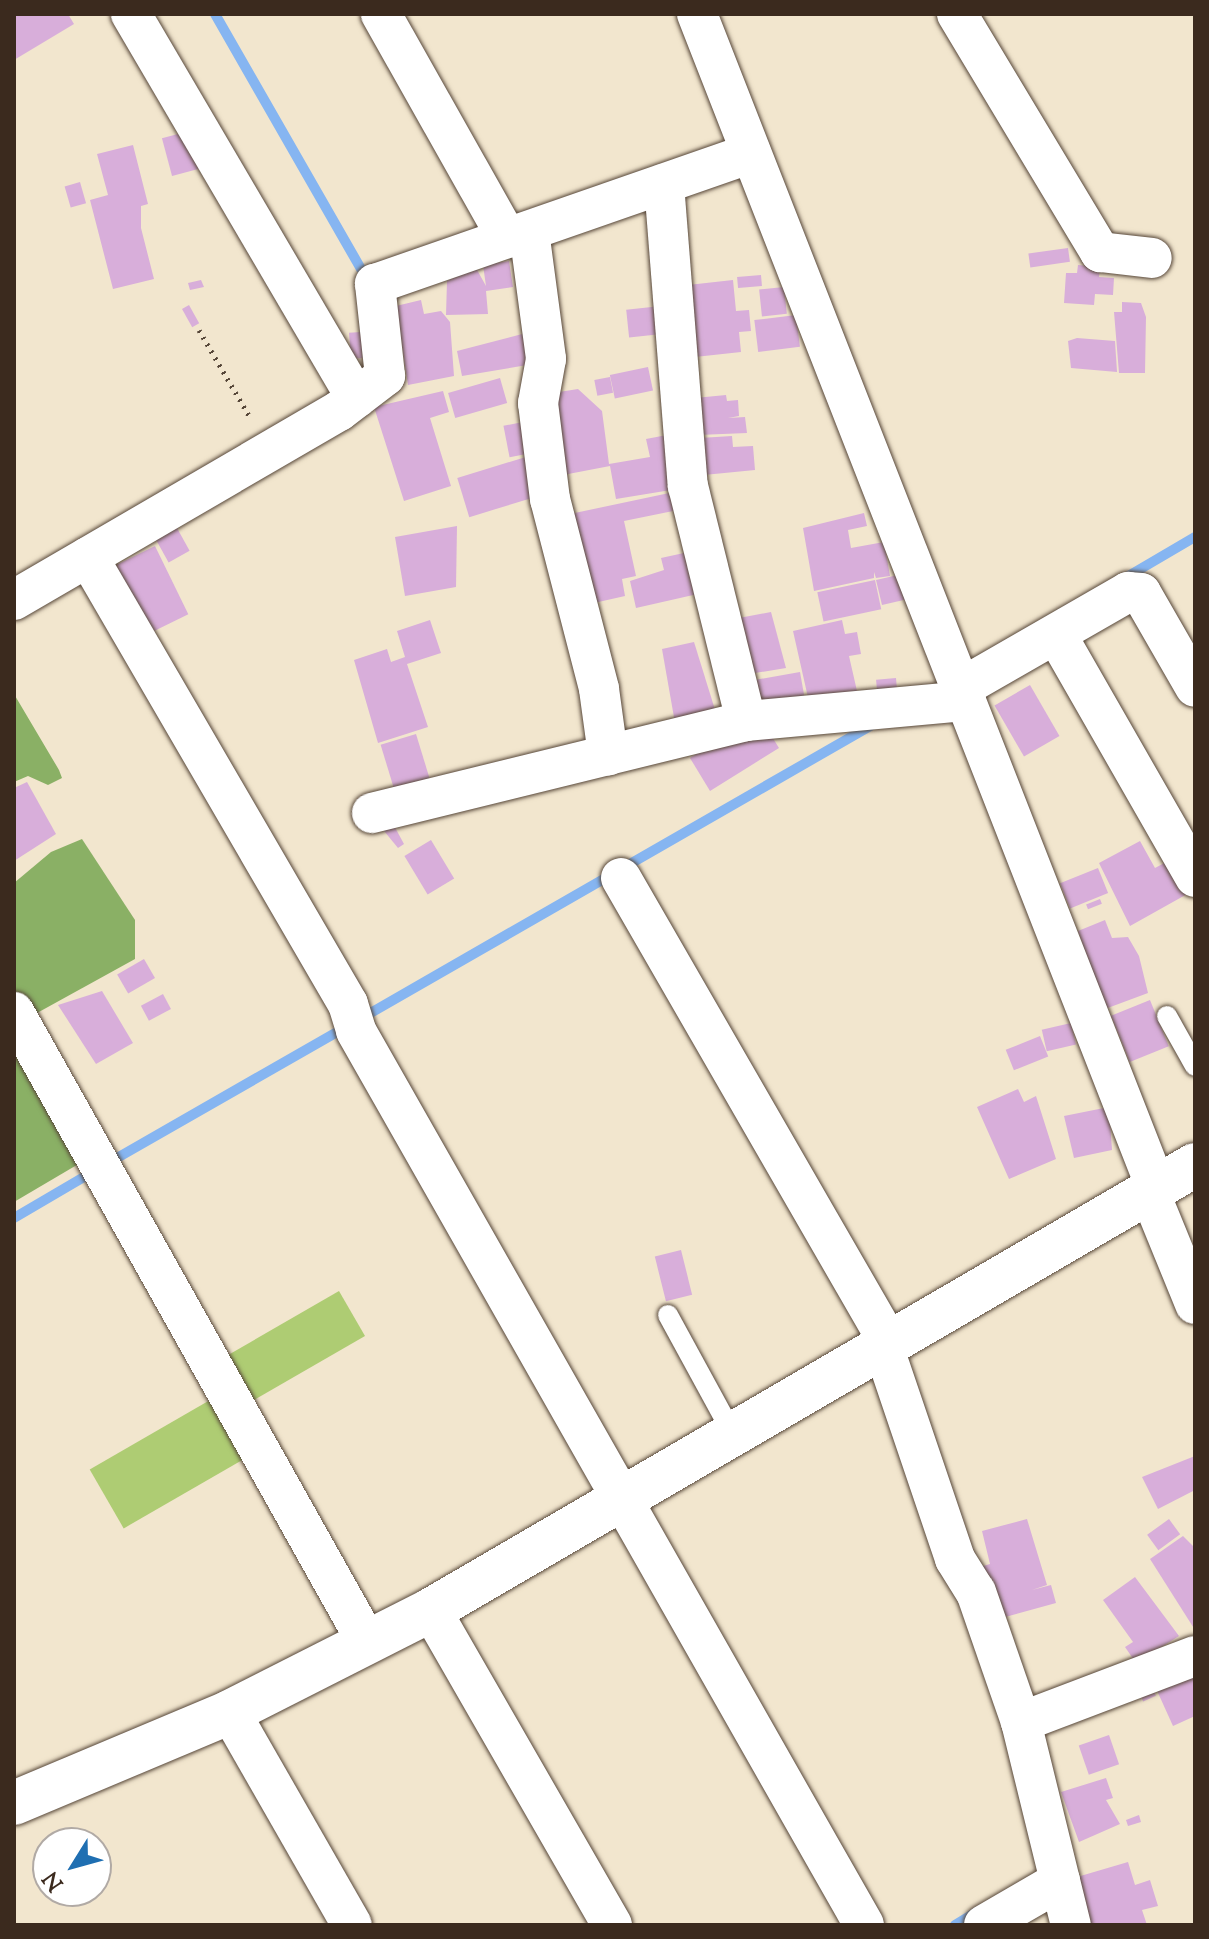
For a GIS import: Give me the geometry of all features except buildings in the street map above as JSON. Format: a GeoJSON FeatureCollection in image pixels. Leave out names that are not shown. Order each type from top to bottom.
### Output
{"type":"FeatureCollection","features":[{"type":"Feature","properties":{"kind":"street"},"geometry":{"type":"LineString","coordinates":[[131,14],[356,398]]}},
{"type":"Feature","properties":{"kind":"street"},"geometry":{"type":"LineString","coordinates":[[381,14],[518,234],[546,359],[538,403],[550,499],[599,689],[608,755]]}},
{"type":"Feature","properties":{"kind":"street"},"geometry":{"type":"LineString","coordinates":[[697,14],[964,695],[1195,1304]]}},
{"type":"Feature","properties":{"kind":"street"},"geometry":{"type":"LineString","coordinates":[[957,14],[1100,252],[1152,258]]}},
{"type":"Feature","properties":{"kind":"street"},"geometry":{"type":"LineString","coordinates":[[14,600],[270,451],[356,398],[385,376],[375,284],[751,153]]}},
{"type":"Feature","properties":{"kind":"street"},"geometry":{"type":"LineString","coordinates":[[664,184],[688,486],[746,721]]}},
{"type":"Feature","properties":{"kind":"street"},"geometry":{"type":"LineString","coordinates":[[88,557],[348,1004],[356,1031],[864,1925]]}},
{"type":"Feature","properties":{"kind":"street"},"geometry":{"type":"LineString","coordinates":[[372,813],[746,721],[964,695],[1056,634],[1128,592],[1141,593],[1195,687]]}},
{"type":"Feature","properties":{"kind":"street"},"geometry":{"type":"LineString","coordinates":[[1056,634],[1195,877]]}},
{"type":"Feature","properties":{"kind":"street"},"geometry":{"type":"LineString","coordinates":[[621,878],[886,1344],[955,1559],[976,1592],[1021,1722],[1071,1925]]}},
{"type":"Feature","properties":{"kind":"street"},"geometry":{"type":"LineString","coordinates":[[14,1012],[367,1642]]}},
{"type":"Feature","properties":{"kind":"street"},"geometry":{"type":"LineString","coordinates":[[14,1803],[230,1712],[431,1610],[1195,1165]]}},
{"type":"Feature","properties":{"kind":"street"},"geometry":{"type":"LineString","coordinates":[[431,1610],[612,1925]]}},
{"type":"Feature","properties":{"kind":"street"},"geometry":{"type":"LineString","coordinates":[[1021,1722],[1195,1656]]}},
{"type":"Feature","properties":{"kind":"street"},"geometry":{"type":"LineString","coordinates":[[230,1712],[352,1925]]}},
{"type":"Feature","properties":{"kind":"street"},"geometry":{"type":"LineString","coordinates":[[984,1925],[1060,1881]]}},
{"type":"Feature","properties":{"kind":"lane"},"geometry":{"type":"LineString","coordinates":[[1167,1016],[1195,1066]]}},
{"type":"Feature","properties":{"kind":"lane"},"geometry":{"type":"LineString","coordinates":[[668,1315],[733,1434]]}},
{"type":"Feature","properties":{"kind":"path"},"geometry":{"type":"LineString","coordinates":[[199,330],[270,451]]}},
{"type":"Feature","properties":{"kind":"green space"},"geometry":{"type":"Polygon","coordinates":[[[14,694],[62,778],[48,785],[28,776],[14,782],[14,694]]]}},
{"type":"Feature","properties":{"kind":"green space"},"geometry":{"type":"Polygon","coordinates":[[[82,839],[135,920],[135,959],[28,1018],[14,994],[14,883],[51,852],[82,839]]]}},
{"type":"Feature","properties":{"kind":"green space"},"geometry":{"type":"Polygon","coordinates":[[[14,1045],[87,1159],[14,1202],[14,1045]]]}},
{"type":"Feature","properties":{"kind":"green space"},"geometry":{"type":"Polygon","coordinates":[[[339,1291],[365,1336],[242,1407],[216,1362],[339,1291]]]}},
{"type":"Feature","properties":{"kind":"green space"},"geometry":{"type":"Polygon","coordinates":[[[217,1396],[251,1455],[124,1528],[90,1470],[217,1396]]]}},
{"type":"Feature","properties":{"kind":"waterway"},"geometry":{"type":"LineString","coordinates":[[215,14],[361,269]]}},
{"type":"Feature","properties":{"kind":"waterway"},"geometry":{"type":"LineString","coordinates":[[1125,578],[1195,537]]}},
{"type":"Feature","properties":{"kind":"waterway"},"geometry":{"type":"LineString","coordinates":[[367,1015],[872,725]]}},
{"type":"Feature","properties":{"kind":"waterway"},"geometry":{"type":"LineString","coordinates":[[110,1162],[344,1028]]}},
{"type":"Feature","properties":{"kind":"waterway"},"geometry":{"type":"LineString","coordinates":[[14,1218],[89,1174]]}},
{"type":"Feature","properties":{"kind":"waterway"},"geometry":{"type":"LineString","coordinates":[[955,1925],[977,1912]]}}]}
